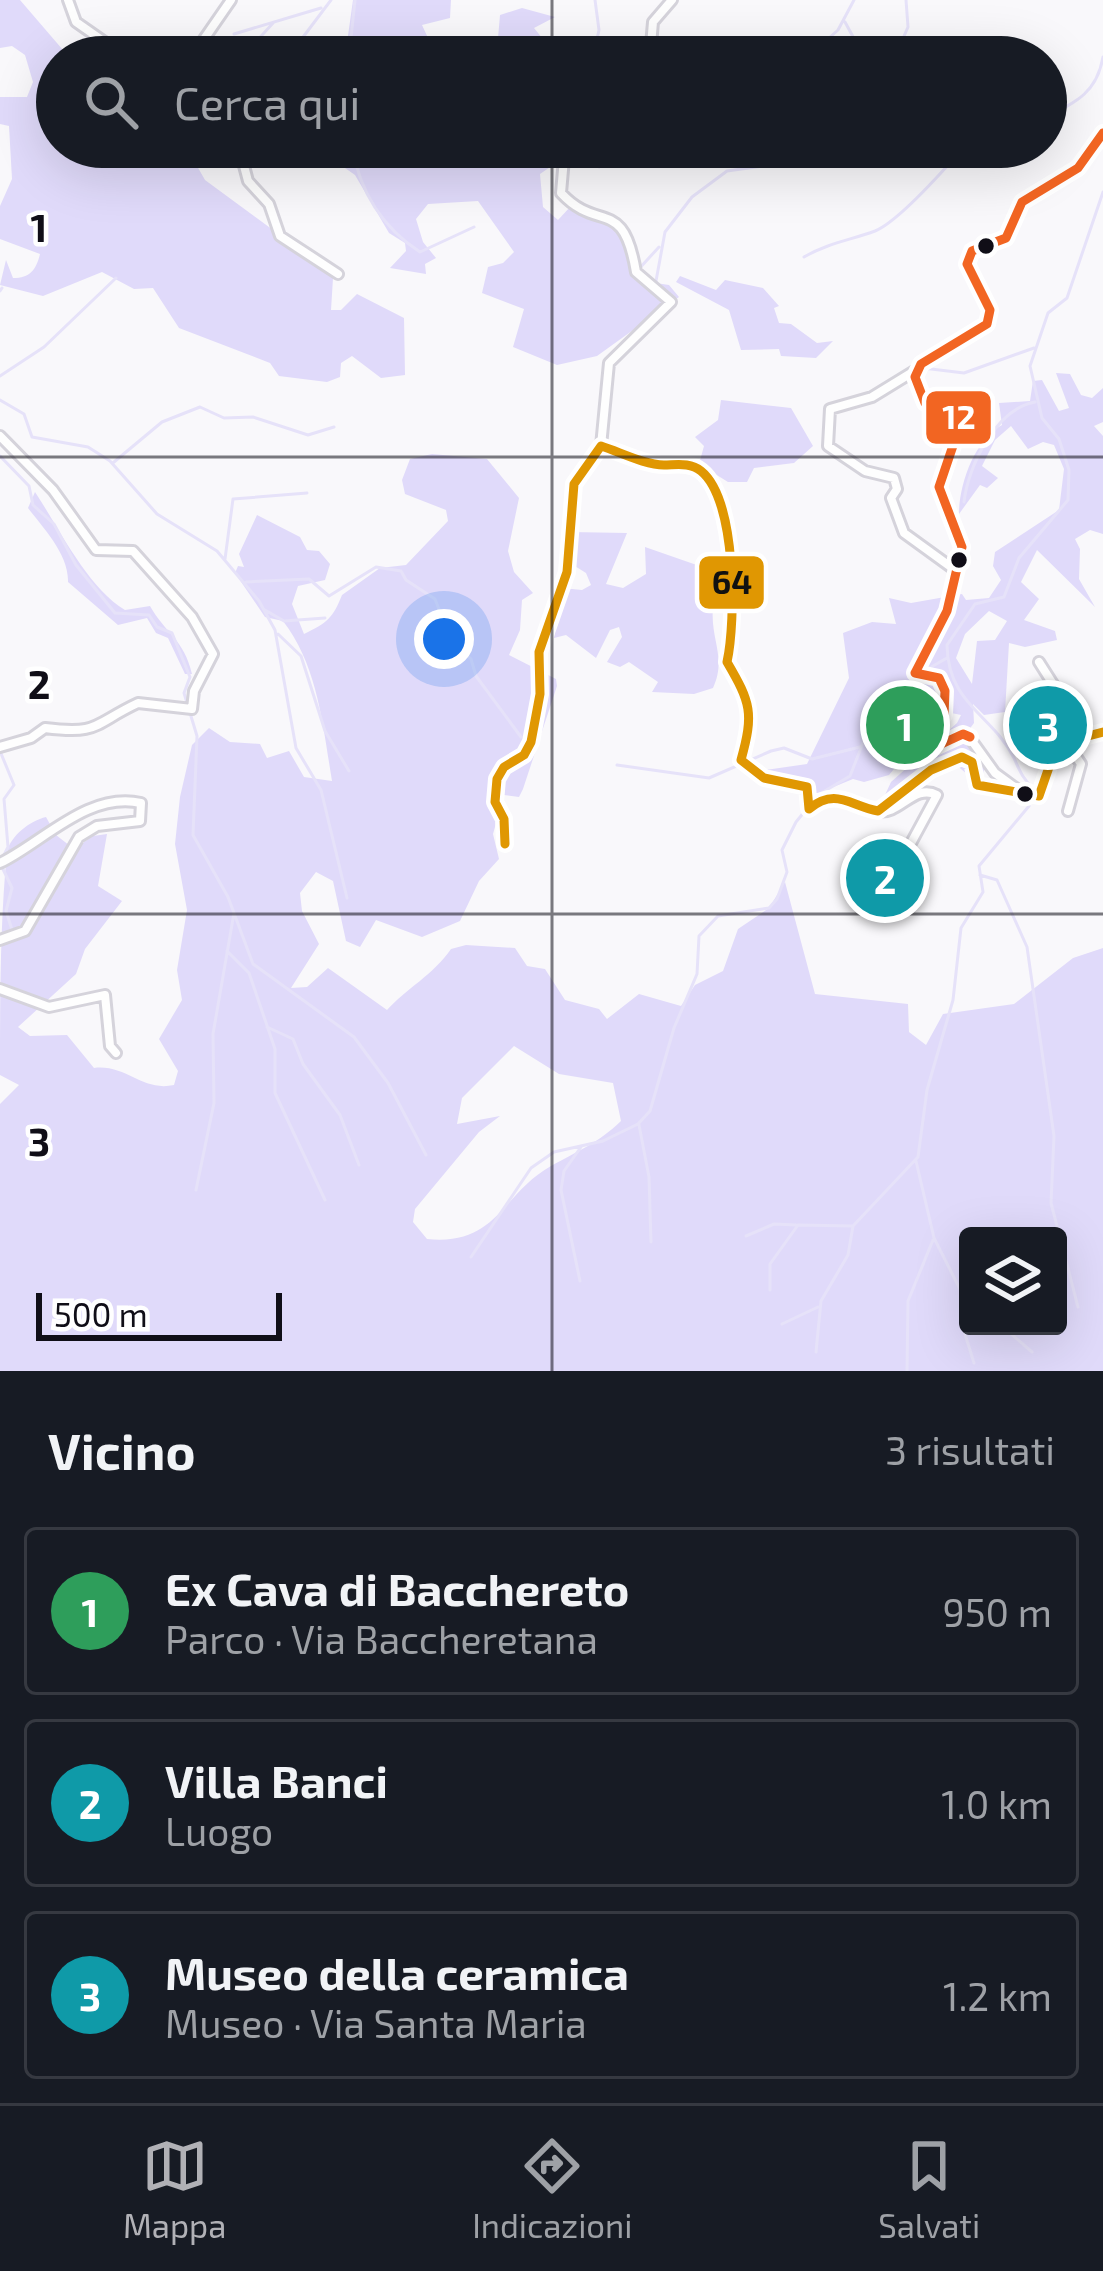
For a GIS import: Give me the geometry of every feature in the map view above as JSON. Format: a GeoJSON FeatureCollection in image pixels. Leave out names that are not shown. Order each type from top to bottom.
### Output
{"type":"FeatureCollection","features":[{"type":"Feature","properties":{"kind":"street"},"geometry":{"type":"LineString","coordinates":[[68,0],[76,22],[96,36]]}},
{"type":"Feature","properties":{"kind":"street"},"geometry":{"type":"LineString","coordinates":[[206,36],[231,0]]}},
{"type":"Feature","properties":{"kind":"street"},"geometry":{"type":"LineString","coordinates":[[652,36],[653,22],[672,0]]}},
{"type":"Feature","properties":{"kind":"street"},"geometry":{"type":"LineString","coordinates":[[956,570],[904,533],[891,498],[897,489],[894,478],[865,471],[829,446],[830,410],[872,397],[987,324],[990,310],[967,264],[972,251],[1006,238],[1022,202],[1078,168],[1103,133]]}},
{"type":"Feature","properties":{"kind":"street"},"geometry":{"type":"LineString","coordinates":[[245,168],[248,181],[269,204],[280,236],[338,274]]}},
{"type":"Feature","properties":{"kind":"street"},"geometry":{"type":"LineString","coordinates":[[505,844],[504,818],[495,802],[497,779],[504,767],[524,755],[530,742],[540,694],[538,656],[567,572],[574,484],[599,447],[606,369],[671,302],[636,272],[633,245],[618,222],[574,205],[561,193],[563,168]]}},
{"type":"Feature","properties":{"kind":"street"},"geometry":{"type":"LineString","coordinates":[[917,370],[925,403],[962,419],[939,487],[960,538],[956,570],[947,611],[916,676],[939,678],[945,691],[944,715],[926,735],[928,745],[967,734],[994,773],[1022,792]]}},
{"type":"Feature","properties":{"kind":"street"},"geometry":{"type":"LineString","coordinates":[[0,436],[52,490],[96,550],[133,550],[192,617],[213,658],[194,692],[191,709],[138,703],[120,718],[84,733],[45,728],[32,738],[0,747]]}},
{"type":"Feature","properties":{"kind":"street"},"geometry":{"type":"LineString","coordinates":[[599,447],[659,465],[694,467],[706,477],[723,516],[729,584],[736,602],[728,662],[748,691],[749,736],[741,760],[764,778],[807,787],[808,809],[835,797],[889,812],[920,793],[937,795],[897,869]]}},
{"type":"Feature","properties":{"kind":"street"},"geometry":{"type":"LineString","coordinates":[[878,811],[931,770],[962,757],[972,762],[977,785],[1042,794],[1060,743],[1065,703],[1039,662]]}},
{"type":"Feature","properties":{"kind":"street"},"geometry":{"type":"LineString","coordinates":[[1030,718],[1028,725],[1071,749],[1081,764],[1068,812]]}},
{"type":"Feature","properties":{"kind":"street"},"geometry":{"type":"LineString","coordinates":[[1060,743],[1103,732]]}},
{"type":"Feature","properties":{"kind":"street"},"geometry":{"type":"LineString","coordinates":[[0,863],[57,824],[121,803],[141,803],[140,820],[97,826],[79,837],[34,920],[17,937],[0,940]]}},
{"type":"Feature","properties":{"kind":"street"},"geometry":{"type":"LineString","coordinates":[[0,989],[50,1007],[105,995],[116,1053]]}},
{"type":"Feature","properties":{"kind":"shaded area"},"geometry":{"type":"Polygon","coordinates":[[[0,0],[20,0],[51,36],[36,36],[36,168],[198,168],[205,180],[322,266],[333,278],[331,310],[341,310],[357,294],[404,318],[405,375],[381,378],[352,356],[341,363],[340,377],[327,382],[279,376],[270,363],[179,328],[153,288],[134,289],[102,272],[43,296],[0,285],[6,260],[13,278],[19,278],[31,272],[40,254],[0,239],[0,206],[12,179],[9,126],[0,124],[0,97],[27,97],[33,82],[25,55],[12,46],[0,48],[0,0]]]}},
{"type":"Feature","properties":{"kind":"shaded area"},"geometry":{"type":"Polygon","coordinates":[[[353,0],[451,0],[450,18],[422,25],[427,36],[348,36],[353,0]]]}},
{"type":"Feature","properties":{"kind":"shaded area"},"geometry":{"type":"Polygon","coordinates":[[[522,8],[555,17],[534,28],[540,36],[498,36],[500,15],[522,8]]]}},
{"type":"Feature","properties":{"kind":"shaded area"},"geometry":{"type":"Polygon","coordinates":[[[345,168],[549,168],[540,174],[543,207],[558,220],[571,206],[611,225],[625,240],[642,281],[669,285],[679,297],[597,356],[557,365],[513,347],[524,309],[482,293],[488,267],[503,263],[514,252],[478,201],[428,204],[416,219],[423,242],[436,258],[425,264],[426,274],[390,268],[406,251],[405,243],[389,233],[355,175],[345,168]]]}},
{"type":"Feature","properties":{"kind":"shaded area"},"geometry":{"type":"Polygon","coordinates":[[[680,276],[716,290],[725,280],[763,288],[779,306],[774,308],[779,323],[791,324],[817,343],[833,341],[816,358],[781,356],[779,349],[741,350],[729,310],[676,282],[680,276]]]}},
{"type":"Feature","properties":{"kind":"shaded area"},"geometry":{"type":"Polygon","coordinates":[[[1056,373],[1070,374],[1081,395],[1092,398],[1103,388],[1103,422],[1094,426],[1103,436],[1103,534],[1090,530],[1075,539],[1080,549],[1079,579],[1095,607],[1037,550],[1021,582],[1039,599],[1024,620],[1055,631],[1057,640],[1025,647],[1009,643],[1005,712],[984,715],[973,704],[974,723],[965,735],[986,762],[980,785],[955,764],[921,783],[885,795],[891,782],[961,715],[942,711],[889,775],[864,782],[853,779],[814,795],[809,787],[759,771],[807,764],[849,678],[843,633],[872,622],[896,624],[889,598],[911,603],[962,594],[966,600],[989,598],[1001,580],[993,566],[995,552],[1059,510],[1064,469],[1054,445],[1043,442],[1028,449],[1011,426],[995,440],[982,466],[998,478],[987,488],[980,485],[959,514],[970,464],[984,441],[1002,425],[999,403],[1030,401],[1033,381],[1042,380],[1059,411],[1069,408],[1056,373]],[[989,611],[965,634],[956,658],[972,684],[977,641],[995,640],[1007,621],[989,611]]]}},
{"type":"Feature","properties":{"kind":"shaded area"},"geometry":{"type":"Polygon","coordinates":[[[721,400],[791,408],[813,446],[794,463],[754,468],[747,482],[728,482],[699,464],[704,446],[695,437],[718,420],[721,400]]]}},
{"type":"Feature","properties":{"kind":"shaded area"},"geometry":{"type":"Polygon","coordinates":[[[432,454],[487,459],[519,498],[508,551],[514,572],[533,593],[522,600],[520,630],[509,655],[556,679],[557,686],[523,789],[519,797],[504,795],[493,834],[499,859],[479,881],[460,921],[422,937],[376,920],[360,947],[346,941],[333,881],[316,872],[300,893],[302,911],[319,944],[291,988],[307,987],[328,968],[387,1010],[451,949],[466,945],[515,948],[527,966],[545,969],[565,1000],[599,1009],[607,1019],[639,994],[681,1006],[695,985],[723,971],[738,929],[769,908],[785,882],[815,994],[908,1004],[909,1032],[926,1045],[943,1014],[1014,1004],[1073,958],[1103,948],[1103,1371],[0,1371],[0,1104],[19,1085],[0,1075],[9,846],[22,830],[46,817],[56,835],[74,849],[93,836],[107,834],[98,886],[122,901],[85,949],[76,974],[18,1027],[30,1036],[67,1035],[94,1068],[116,1070],[152,1085],[174,1085],[178,1071],[159,1039],[182,1000],[177,970],[187,910],[175,844],[192,745],[209,728],[230,742],[260,744],[267,758],[289,751],[304,777],[332,781],[317,698],[304,657],[283,621],[265,617],[235,573],[238,566],[244,567],[239,554],[257,515],[300,537],[307,550],[319,551],[330,564],[325,580],[298,586],[292,604],[304,634],[332,615],[342,595],[380,568],[406,565],[448,521],[446,510],[405,494],[402,480],[410,459],[432,454]],[[514,1046],[462,1098],[457,1124],[500,1116],[479,1132],[415,1209],[413,1222],[427,1239],[451,1239],[484,1227],[534,1178],[621,1121],[613,1083],[559,1074],[514,1046]]]}},
{"type":"Feature","properties":{"kind":"shaded area"},"geometry":{"type":"Polygon","coordinates":[[[35,492],[98,587],[125,610],[150,606],[179,644],[192,674],[185,674],[168,638],[156,633],[147,618],[118,625],[68,582],[60,552],[28,508],[35,492]]]}},
{"type":"Feature","properties":{"kind":"shaded area"},"geometry":{"type":"Polygon","coordinates":[[[570,532],[627,533],[606,584],[623,588],[646,574],[645,547],[711,570],[700,598],[713,608],[718,667],[713,688],[694,694],[652,692],[658,682],[629,662],[620,667],[607,662],[622,637],[619,627],[610,630],[596,658],[566,635],[554,638],[562,588],[582,590],[591,585],[586,573],[570,563],[570,532]]]}},
{"type":"Feature","properties":{"kind":"waterway"},"geometry":{"type":"LineString","coordinates":[[304,36],[331,0]]}},
{"type":"Feature","properties":{"kind":"waterway"},"geometry":{"type":"LineString","coordinates":[[351,36],[355,0]]}},
{"type":"Feature","properties":{"kind":"waterway"},"geometry":{"type":"LineString","coordinates":[[595,0],[598,36]]}},
{"type":"Feature","properties":{"kind":"waterway"},"geometry":{"type":"LineString","coordinates":[[831,36],[854,0]]}},
{"type":"Feature","properties":{"kind":"waterway"},"geometry":{"type":"LineString","coordinates":[[904,36],[906,0]]}},
{"type":"Feature","properties":{"kind":"waterway"},"geometry":{"type":"LineString","coordinates":[[234,34],[321,8]]}},
{"type":"Feature","properties":{"kind":"waterway"},"geometry":{"type":"LineString","coordinates":[[261,36],[274,22]]}},
{"type":"Feature","properties":{"kind":"waterway"},"geometry":{"type":"LineString","coordinates":[[845,22],[853,36]]}},
{"type":"Feature","properties":{"kind":"waterway"},"geometry":{"type":"LineString","coordinates":[[1067,106],[1096,79],[1103,57]]}},
{"type":"Feature","properties":{"kind":"waterway"},"geometry":{"type":"LineString","coordinates":[[358,168],[375,207],[420,252],[474,227]]}},
{"type":"Feature","properties":{"kind":"waterway"},"geometry":{"type":"LineString","coordinates":[[656,281],[665,232],[692,197],[727,171],[749,168]]}},
{"type":"Feature","properties":{"kind":"waterway"},"geometry":{"type":"LineString","coordinates":[[804,257],[885,226],[945,168]]}},
{"type":"Feature","properties":{"kind":"waterway"},"geometry":{"type":"LineString","coordinates":[[1034,789],[1005,743],[963,696],[949,665],[947,645],[975,604],[1004,597],[1019,558],[1068,500],[1069,470],[1059,439],[1042,418],[1030,366],[1048,313],[1067,298],[1103,192]]}},
{"type":"Feature","properties":{"kind":"waterway"},"geometry":{"type":"LineString","coordinates":[[637,271],[659,247]]}},
{"type":"Feature","properties":{"kind":"waterway"},"geometry":{"type":"LineString","coordinates":[[0,376],[44,347],[116,278]]}},
{"type":"Feature","properties":{"kind":"waterway"},"geometry":{"type":"LineString","coordinates":[[923,368],[964,373],[1034,348]]}},
{"type":"Feature","properties":{"kind":"waterway"},"geometry":{"type":"LineString","coordinates":[[0,400],[24,414],[32,437],[88,447],[110,461],[157,514],[217,551],[259,601],[275,630],[296,748],[321,790],[347,898]]}},
{"type":"Feature","properties":{"kind":"waterway"},"geometry":{"type":"LineString","coordinates":[[964,502],[986,441],[1008,416],[1035,402]]}},
{"type":"Feature","properties":{"kind":"waterway"},"geometry":{"type":"LineString","coordinates":[[114,462],[162,422],[200,407],[224,418],[253,417],[308,435],[334,427]]}},
{"type":"Feature","properties":{"kind":"waterway"},"geometry":{"type":"LineString","coordinates":[[0,456],[29,486],[33,505],[54,524],[76,565],[115,613],[149,615],[157,627],[172,633],[190,677],[184,693],[197,736],[193,835],[228,897],[253,964],[354,1037],[388,1083],[426,1155]]}},
{"type":"Feature","properties":{"kind":"waterway"},"geometry":{"type":"LineString","coordinates":[[225,559],[233,499],[307,493]]}},
{"type":"Feature","properties":{"kind":"waterway"},"geometry":{"type":"LineString","coordinates":[[246,582],[309,579],[329,596],[376,567],[401,571],[406,580],[435,599],[452,643],[471,659],[476,676],[521,737]]}},
{"type":"Feature","properties":{"kind":"waterway"},"geometry":{"type":"LineString","coordinates":[[265,610],[284,621],[325,618]]}},
{"type":"Feature","properties":{"kind":"waterway"},"geometry":{"type":"LineString","coordinates":[[278,634],[301,656],[325,731],[349,771]]}},
{"type":"Feature","properties":{"kind":"waterway"},"geometry":{"type":"LineString","coordinates":[[924,671],[947,658]]}},
{"type":"Feature","properties":{"kind":"waterway"},"geometry":{"type":"LineString","coordinates":[[471,1257],[531,1168],[554,1152],[603,1141],[638,1124],[650,1111],[674,1028],[697,974],[699,936],[718,916],[769,908],[777,899],[787,872],[782,850],[796,822],[818,795],[850,776],[874,715],[894,704],[916,676]]}},
{"type":"Feature","properties":{"kind":"waterway"},"geometry":{"type":"LineString","coordinates":[[617,765],[709,778],[784,748],[812,759],[860,747]]}},
{"type":"Feature","properties":{"kind":"waterway"},"geometry":{"type":"LineString","coordinates":[[0,751],[14,785],[4,799],[8,847],[3,857]]}},
{"type":"Feature","properties":{"kind":"waterway"},"geometry":{"type":"LineString","coordinates":[[816,1352],[821,1301],[848,1255],[853,1226],[918,1157],[927,1090],[953,1000],[961,928],[983,892],[979,866],[1029,806]]}},
{"type":"Feature","properties":{"kind":"waterway"},"geometry":{"type":"LineString","coordinates":[[2,867],[12,888],[6,911],[13,933]]}},
{"type":"Feature","properties":{"kind":"waterway"},"geometry":{"type":"LineString","coordinates":[[980,875],[997,880],[1027,947],[1054,1136],[1051,1203],[1078,1307]]}},
{"type":"Feature","properties":{"kind":"waterway"},"geometry":{"type":"LineString","coordinates":[[196,1190],[214,1103],[213,1034],[234,913]]}},
{"type":"Feature","properties":{"kind":"waterway"},"geometry":{"type":"LineString","coordinates":[[227,951],[249,973],[275,1049],[275,1093],[325,1200]]}},
{"type":"Feature","properties":{"kind":"waterway"},"geometry":{"type":"LineString","coordinates":[[267,1027],[293,1039],[303,1064],[340,1115],[359,1165]]}},
{"type":"Feature","properties":{"kind":"waterway"},"geometry":{"type":"LineString","coordinates":[[639,1125],[649,1177],[651,1242]]}},
{"type":"Feature","properties":{"kind":"waterway"},"geometry":{"type":"LineString","coordinates":[[580,1281],[561,1190],[564,1171],[581,1147]]}},
{"type":"Feature","properties":{"kind":"waterway"},"geometry":{"type":"LineString","coordinates":[[916,1161],[934,1238],[959,1287]]}},
{"type":"Feature","properties":{"kind":"waterway"},"geometry":{"type":"LineString","coordinates":[[746,1236],[774,1224],[796,1225]]}},
{"type":"Feature","properties":{"kind":"waterway"},"geometry":{"type":"LineString","coordinates":[[770,1290],[770,1264],[798,1225],[853,1226]]}},
{"type":"Feature","properties":{"kind":"waterway"},"geometry":{"type":"LineString","coordinates":[[907,1371],[908,1301],[933,1240]]}},
{"type":"Feature","properties":{"kind":"waterway"},"geometry":{"type":"LineString","coordinates":[[782,1324],[818,1307]]}},
{"type":"Feature","properties":{"kind":"waterway"},"geometry":{"type":"LineString","coordinates":[[965,1335],[974,1363]]}},
{"type":"Feature","properties":{"kind":"waterway"},"geometry":{"type":"LineString","coordinates":[[1012,1335],[1032,1352]]}},
{"type":"Feature","properties":{"kind":"transit line","name":"12"},"geometry":{"type":"LineString","coordinates":[[970,737],[963,734],[937,746],[926,742],[927,732],[944,715],[945,691],[939,678],[915,673],[947,611],[962,547],[939,487],[962,419],[925,403],[915,377],[921,364],[987,324],[990,310],[967,264],[972,251],[1006,238],[1022,202],[1078,168],[1103,133]]}},
{"type":"Feature","properties":{"kind":"transit line","name":"64"},"geometry":{"type":"LineString","coordinates":[[505,844],[504,819],[495,802],[497,779],[504,767],[524,755],[531,742],[540,694],[539,652],[567,572],[574,484],[601,446],[649,463],[692,466],[713,486],[722,507],[731,562],[727,662],[748,709],[741,760],[764,778],[807,787],[809,809],[835,799],[878,811],[931,770],[962,757],[972,762],[977,785],[1039,796],[1057,744],[1103,732]]}},
{"type":"Feature","properties":{"kind":"place","name":"Ex Cava di Bacchereto"},"geometry":{"type":"Point","coordinates":[905,725]}},
{"type":"Feature","properties":{"kind":"place","name":"Museo della ceramica"},"geometry":{"type":"Point","coordinates":[1048,725]}},
{"type":"Feature","properties":{"kind":"place","name":"Villa Banci"},"geometry":{"type":"Point","coordinates":[885,878]}}]}
